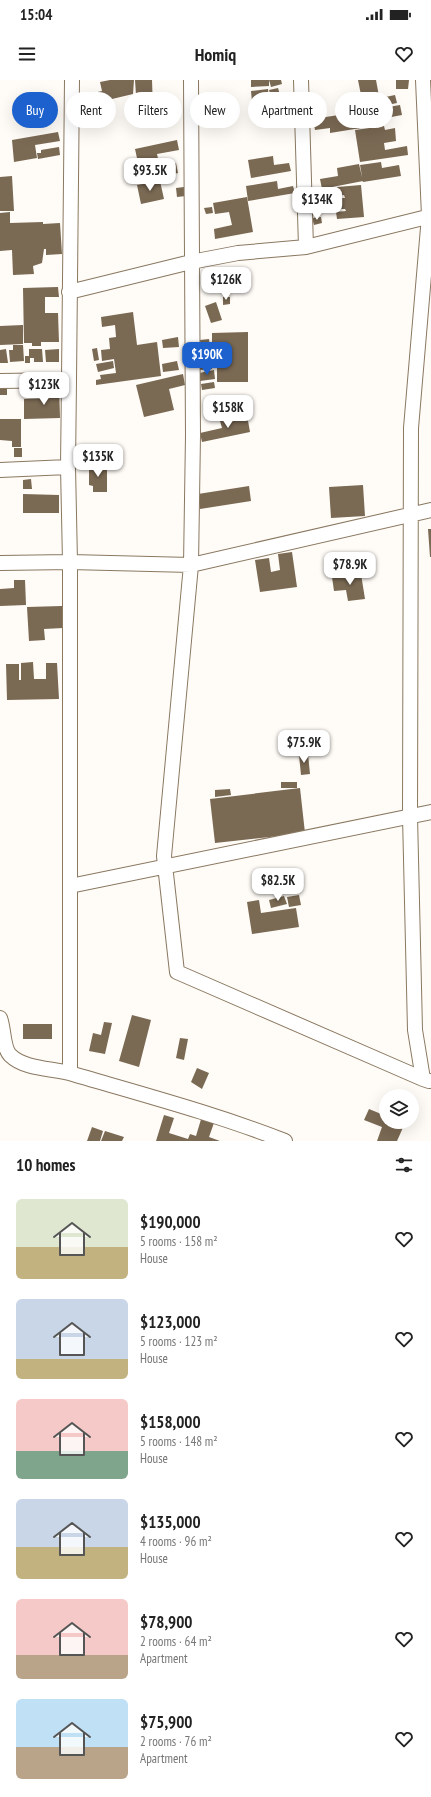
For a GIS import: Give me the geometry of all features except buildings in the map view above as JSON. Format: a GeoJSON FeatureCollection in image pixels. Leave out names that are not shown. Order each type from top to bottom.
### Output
{"type":"FeatureCollection","features":[{"type":"Feature","properties":{"kind":"street"},"geometry":{"type":"LineString","coordinates":[[70,1073],[70,562],[68,467],[72,80]]}},
{"type":"Feature","properties":{"kind":"street"},"geometry":{"type":"LineString","coordinates":[[190,80],[193,435],[191,565],[164,856],[177,972],[427,1081]]}},
{"type":"Feature","properties":{"kind":"street"},"geometry":{"type":"LineString","coordinates":[[302,80],[306,247]]}},
{"type":"Feature","properties":{"kind":"street"},"geometry":{"type":"LineString","coordinates":[[423,80],[430,216],[411,428],[412,513],[410,816],[414,1030],[427,1081]]}},
{"type":"Feature","properties":{"kind":"street"},"geometry":{"type":"LineString","coordinates":[[69,292],[191,262],[238,253],[306,247],[430,216]]}},
{"type":"Feature","properties":{"kind":"street"},"geometry":{"type":"LineString","coordinates":[[0,381],[69,380]]}},
{"type":"Feature","properties":{"kind":"street"},"geometry":{"type":"LineString","coordinates":[[0,470],[68,467]]}},
{"type":"Feature","properties":{"kind":"street"},"geometry":{"type":"LineString","coordinates":[[0,563],[70,562],[191,565],[412,513],[431,510]]}},
{"type":"Feature","properties":{"kind":"street"},"geometry":{"type":"LineString","coordinates":[[70,886],[431,812]]}},
{"type":"Feature","properties":{"kind":"street"},"geometry":{"type":"LineString","coordinates":[[0,1018],[4,1029],[4,1043],[9,1054],[17,1061],[70,1073],[249,1127],[285,1141]]}}]}
